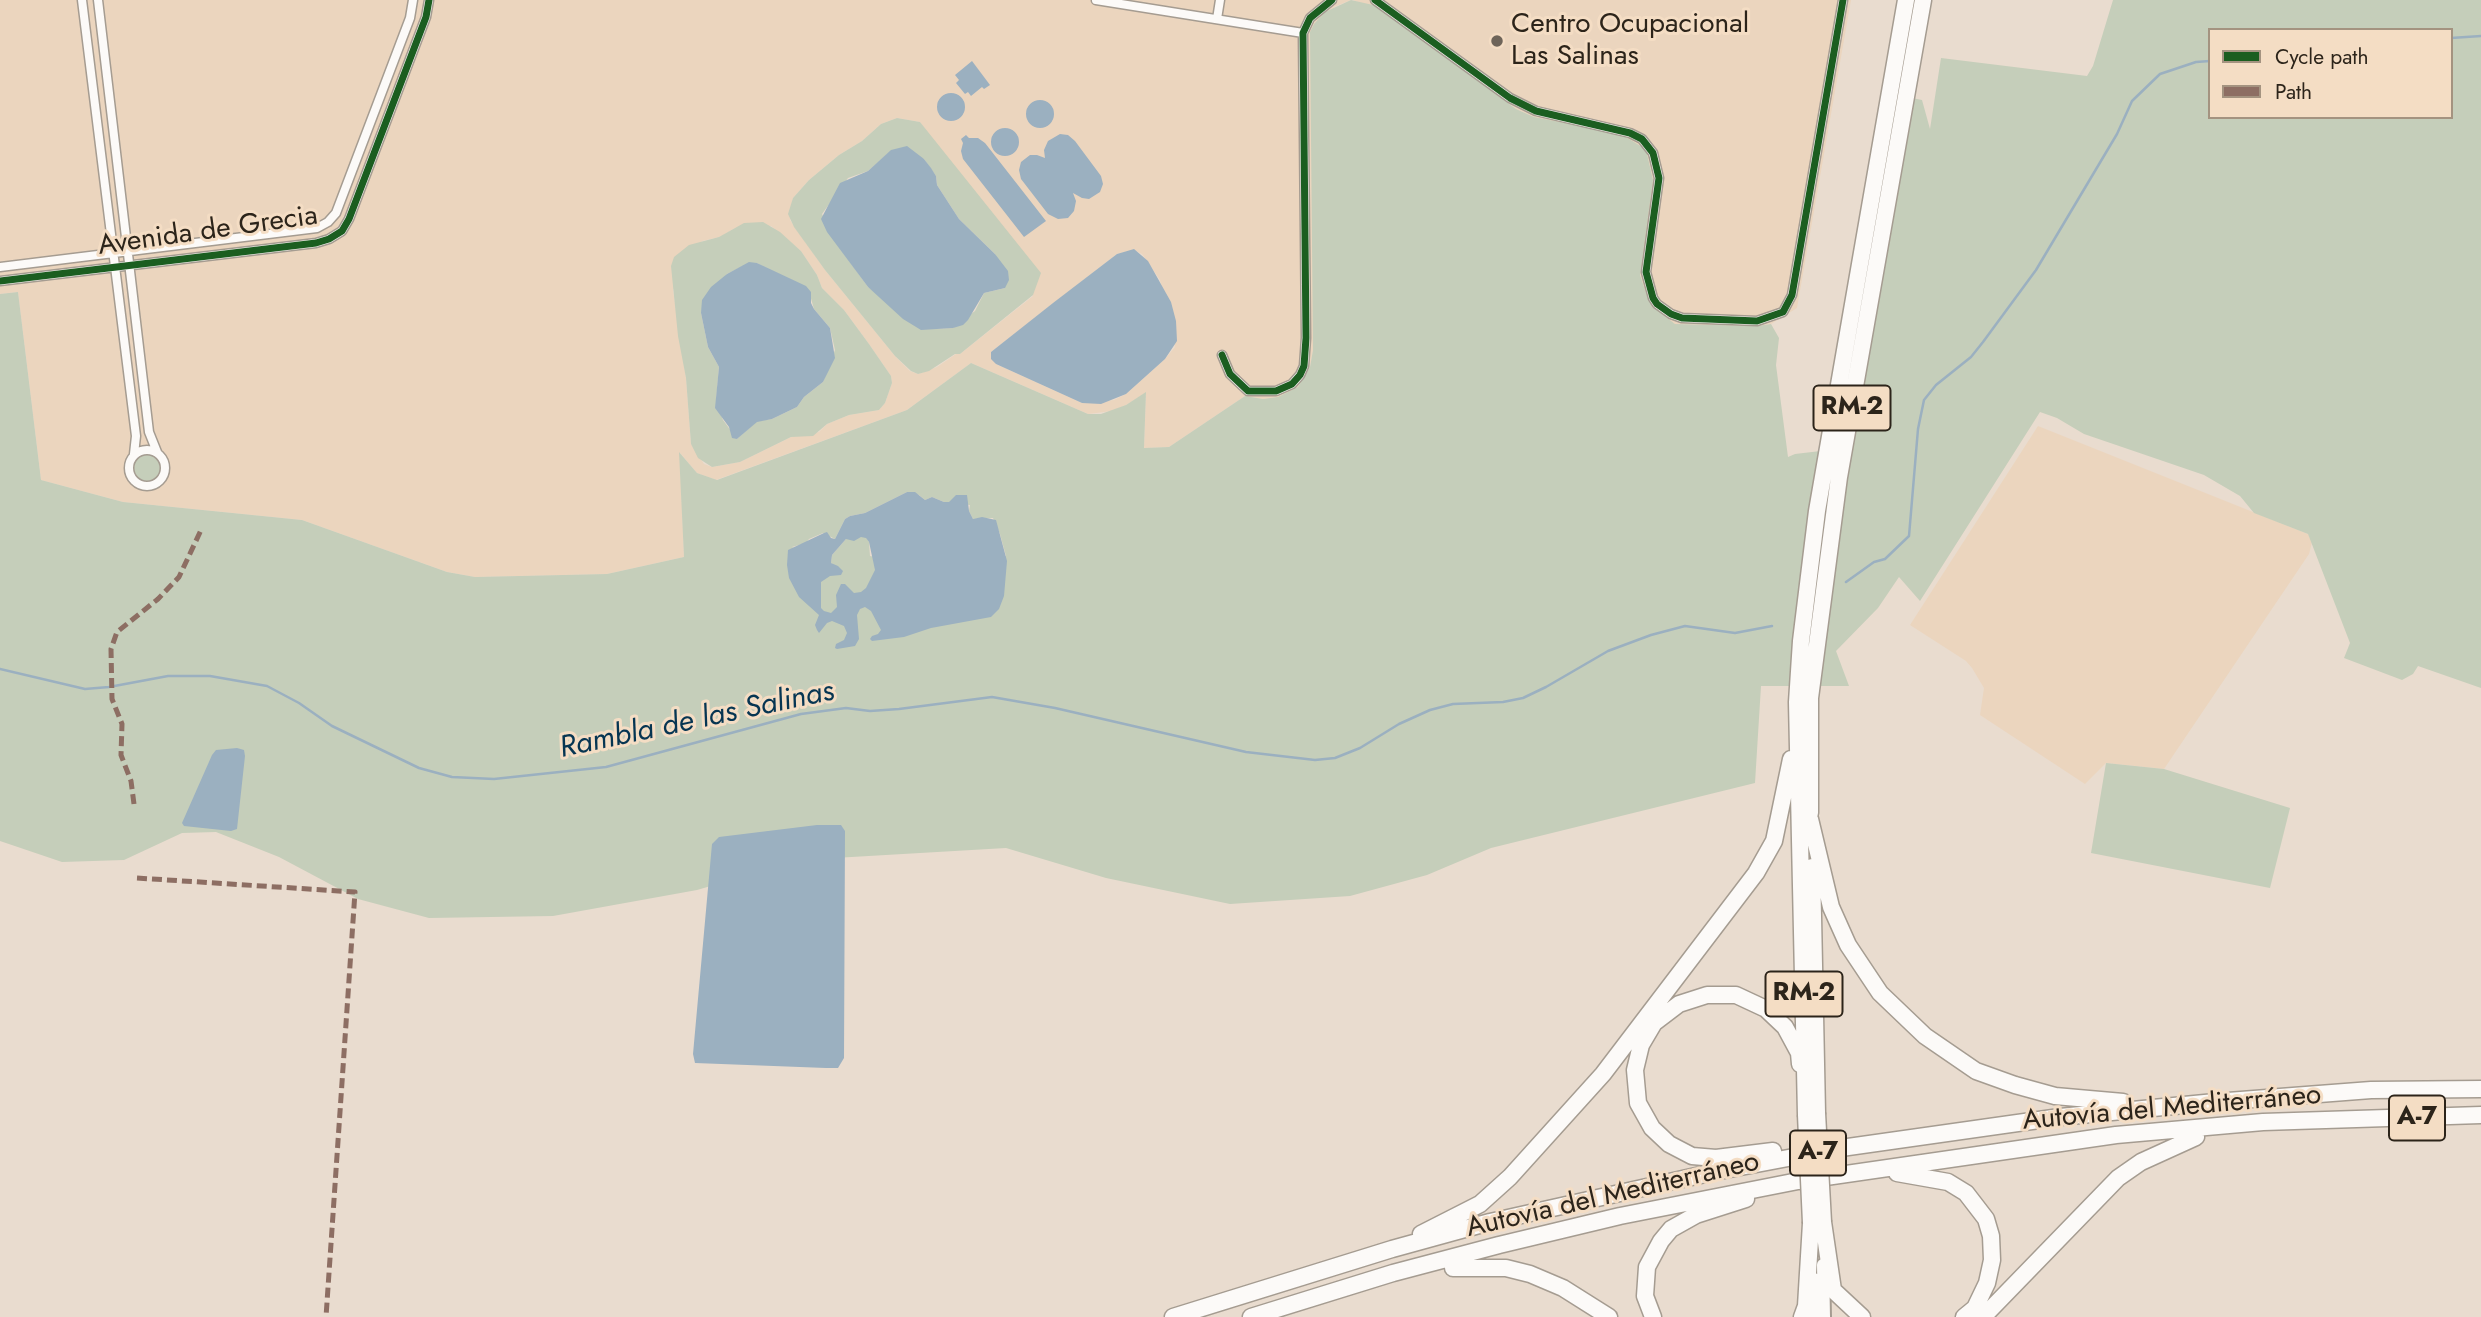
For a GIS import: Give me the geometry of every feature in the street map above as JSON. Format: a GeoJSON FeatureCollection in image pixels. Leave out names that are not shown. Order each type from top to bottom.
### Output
{"type":"FeatureCollection","features":[{"type":"Feature","properties":{"kind":"highway","name":"RM-2"},"geometry":{"type":"LineString","coordinates":[[1817,1222],[1797,702],[1801,642],[1817,512],[1906,0]]}},
{"type":"Feature","properties":{"kind":"highway","name":"RM-2"},"geometry":{"type":"LineString","coordinates":[[1812,1114],[1815,939],[1810,819],[1810,698],[1838,491],[1923,0]]}},
{"type":"Feature","properties":{"kind":"highway"},"geometry":{"type":"LineString","coordinates":[[1392,1249],[1480,1204],[1510,1177],[1603,1074],[1756,873],[1774,841],[1790,765],[1792,711],[1797,702]]}},
{"type":"Feature","properties":{"kind":"highway"},"geometry":{"type":"LineString","coordinates":[[1810,819],[1830,907],[1848,945],[1880,993],[1925,1037],[1976,1071],[2015,1085],[2055,1096],[2123,1102]]}},
{"type":"Feature","properties":{"kind":"highway"},"geometry":{"type":"LineString","coordinates":[[1812,1114],[1798,1053],[1785,1027],[1766,1009],[1737,995],[1707,995],[1679,1004],[1654,1023],[1641,1045],[1635,1070],[1638,1103],[1652,1128],[1669,1144],[1692,1156],[1716,1158],[1797,1149],[2123,1102],[2333,1087],[2371,1090]]}},
{"type":"Feature","properties":{"kind":"highway","name":"Autovía del Mediterráneo"},"geometry":{"type":"LineString","coordinates":[[1173,1317],[1392,1249],[1490,1222],[1714,1172],[1841,1148],[2060,1117],[2215,1102],[2371,1090],[2481,1089]]}},
{"type":"Feature","properties":{"kind":"highway","name":"Autovía del Mediterráneo"},"geometry":{"type":"LineString","coordinates":[[1251,1317],[1393,1273],[1499,1245],[1620,1216],[1798,1181],[2116,1135],[2263,1122],[2481,1115]]}},
{"type":"Feature","properties":{"kind":"highway"},"geometry":{"type":"LineString","coordinates":[[1278,1317],[1388,1284],[1703,1207],[1746,1199],[1978,1160],[2342,1125],[2353,1120]]}},
{"type":"Feature","properties":{"kind":"highway"},"geometry":{"type":"LineString","coordinates":[[1983,1317],[2096,1198],[2119,1178],[2141,1162],[2196,1137]]}},
{"type":"Feature","properties":{"kind":"highway"},"geometry":{"type":"LineString","coordinates":[[1897,1172],[1948,1182],[1965,1193],[1986,1219],[1992,1236],[1990,1272],[1975,1308],[1964,1317]]}},
{"type":"Feature","properties":{"kind":"highway"},"geometry":{"type":"LineString","coordinates":[[1653,1317],[1645,1296],[1647,1268],[1661,1241],[1671,1229],[1696,1215],[1746,1199]]}},
{"type":"Feature","properties":{"kind":"highway"},"geometry":{"type":"LineString","coordinates":[[1802,1317],[1806,1306],[1817,1222]]}},
{"type":"Feature","properties":{"kind":"highway"},"geometry":{"type":"LineString","coordinates":[[1817,1222],[1833,1290],[1862,1317]]}},
{"type":"Feature","properties":{"kind":"highway"},"geometry":{"type":"LineString","coordinates":[[1453,1268],[1506,1268],[1530,1274],[1563,1288],[1609,1317]]}},
{"type":"Feature","properties":{"kind":"main road"},"geometry":{"type":"LineString","coordinates":[[1816,1317],[1817,1222]]}},
{"type":"Feature","properties":{"kind":"main road"},"geometry":{"type":"LineString","coordinates":[[1817,1222],[1824,1317]]}},
{"type":"Feature","properties":{"kind":"street"},"geometry":{"type":"LineString","coordinates":[[82,0],[136,436],[134,454]]}},
{"type":"Feature","properties":{"kind":"street"},"geometry":{"type":"LineString","coordinates":[[98,0],[149,432],[164,461],[164,473],[157,483],[146,486],[134,482],[128,471],[130,459],[145,449],[157,452]]}},
{"type":"Feature","properties":{"kind":"street","name":"Avenida de Grecia"},"geometry":{"type":"LineString","coordinates":[[0,267],[317,228],[328,222],[335,213],[346,187],[411,18],[413,0]]}},
{"type":"Feature","properties":{"kind":"street","name":"Avenida de Grecia"},"geometry":{"type":"LineString","coordinates":[[0,281],[316,243],[329,239],[342,230],[349,219],[422,29],[429,0]]}},
{"type":"Feature","properties":{"kind":"street"},"geometry":{"type":"LineString","coordinates":[[1096,0],[1303,33]]}},
{"type":"Feature","properties":{"kind":"street"},"geometry":{"type":"LineString","coordinates":[[1217,19],[1220,0]]}},
{"type":"Feature","properties":{"kind":"street"},"geometry":{"type":"LineString","coordinates":[[1222,355],[1230,374],[1248,391],[1276,391],[1292,384],[1304,366],[1306,324],[1303,33],[1310,18],[1332,0]]}},
{"type":"Feature","properties":{"kind":"street"},"geometry":{"type":"LineString","coordinates":[[1375,0],[1510,98],[1536,111],[1630,132],[1642,139],[1653,153],[1659,178],[1646,272],[1653,298],[1671,314],[1682,318],[1757,321],[1783,312],[1792,295],[1843,0]]}},
{"type":"Feature","properties":{"kind":"shaded area"},"geometry":{"type":"Polygon","coordinates":[[[0,0],[1351,0],[1334,7],[1313,350],[1310,367],[1298,387],[1279,397],[1263,399],[1245,396],[1169,447],[1144,448],[1146,393],[1112,411],[1088,414],[971,363],[907,410],[716,480],[697,473],[680,453],[684,557],[607,574],[475,577],[447,572],[302,520],[123,502],[41,480],[18,292],[0,294],[0,0]],[[897,118],[881,124],[809,180],[793,198],[790,220],[825,270],[895,356],[910,371],[918,374],[960,354],[1033,296],[920,122],[897,118]],[[771,226],[735,228],[720,237],[702,241],[673,290],[686,378],[691,444],[704,464],[712,467],[740,462],[791,437],[819,432],[827,424],[849,415],[879,410],[885,403],[892,383],[891,376],[844,310],[822,288],[801,251],[771,226]],[[1134,250],[1117,254],[991,352],[996,364],[1082,403],[1114,400],[1126,394],[1165,359],[1175,347],[1160,280],[1142,254],[1134,250]]]}},
{"type":"Feature","properties":{"kind":"shaded area"},"geometry":{"type":"Polygon","coordinates":[[[1353,0],[1851,0],[1797,308],[1771,324],[1757,326],[1685,325],[1675,324],[1665,318],[1653,307],[1640,275],[1645,237],[1534,117],[1516,109],[1386,13],[1353,0]]]}},
{"type":"Feature","properties":{"kind":"shaded area"},"geometry":{"type":"Polygon","coordinates":[[[2038,426],[2308,534],[2312,542],[2309,554],[2164,769],[2106,763],[2085,784],[1980,715],[1984,688],[1972,668],[1966,661],[1910,625],[2038,426]]]}},
{"type":"Feature","properties":{"kind":"green space"},"geometry":{"type":"Polygon","coordinates":[[[1351,0],[1373,5],[1516,109],[1534,117],[1621,134],[1642,147],[1647,154],[1653,180],[1640,275],[1648,299],[1653,307],[1675,324],[1771,324],[1779,338],[1776,365],[1788,457],[1846,448],[1907,97],[1922,100],[1930,129],[1941,58],[2087,76],[2093,66],[2113,0],[2481,0],[2481,688],[2418,666],[2413,674],[2402,680],[2344,658],[2350,643],[2308,534],[2254,513],[2240,496],[2204,475],[2084,434],[2057,418],[2040,412],[1920,601],[1899,577],[1878,608],[1836,651],[1849,686],[1761,686],[1755,783],[1491,848],[1427,875],[1350,896],[1230,904],[1106,878],[1006,848],[800,860],[697,890],[553,916],[429,918],[358,899],[279,857],[216,832],[182,833],[124,860],[62,862],[0,841],[0,294],[18,292],[41,480],[123,502],[302,520],[447,572],[475,577],[607,574],[684,557],[679,452],[697,473],[717,480],[907,410],[971,363],[1088,414],[1101,414],[1126,405],[1146,392],[1144,448],[1169,447],[1245,396],[1263,399],[1278,397],[1298,387],[1310,367],[1313,350],[1310,32],[1325,12],[1351,0]],[[907,492],[865,513],[850,516],[845,519],[835,539],[823,533],[806,543],[792,547],[834,565],[831,563],[832,555],[846,539],[861,537],[866,537],[869,542],[870,556],[905,563],[912,559],[920,562],[1006,556],[993,518],[973,519],[969,511],[970,505],[944,502],[932,497],[925,500],[919,495],[907,492]]]}},
{"type":"Feature","properties":{"kind":"green space"},"geometry":{"type":"Polygon","coordinates":[[[897,118],[920,122],[1041,273],[1033,295],[960,354],[955,354],[929,371],[918,374],[895,356],[825,270],[794,227],[788,214],[793,198],[809,180],[881,124],[897,118]],[[892,150],[868,171],[848,178],[822,214],[835,241],[868,287],[928,329],[953,328],[975,311],[984,293],[1005,288],[995,254],[959,219],[924,159],[892,150]]]}},
{"type":"Feature","properties":{"kind":"green space"},"geometry":{"type":"Polygon","coordinates":[[[763,222],[780,232],[801,251],[822,288],[844,310],[891,376],[892,383],[885,403],[879,410],[849,415],[827,424],[813,436],[791,437],[740,462],[712,467],[698,458],[691,444],[686,378],[678,336],[671,266],[674,257],[689,245],[719,237],[744,223],[763,222]],[[757,263],[743,266],[727,274],[701,313],[708,347],[719,367],[716,401],[723,420],[737,439],[757,421],[772,419],[797,407],[804,397],[823,382],[835,350],[830,328],[814,309],[810,295],[757,263]]]}},
{"type":"Feature","properties":{"kind":"green space"},"geometry":{"type":"Polygon","coordinates":[[[146,453],[157,457],[161,468],[157,479],[146,483],[135,479],[131,468],[135,457],[146,453]]]}},
{"type":"Feature","properties":{"kind":"green space"},"geometry":{"type":"Polygon","coordinates":[[[2106,763],[2164,769],[2290,808],[2270,888],[2091,853],[2106,763]]]}},
{"type":"Feature","properties":{"kind":"water"},"geometry":{"type":"Polygon","coordinates":[[[972,61],[990,85],[984,89],[982,87],[971,96],[968,92],[965,94],[956,83],[959,80],[955,75],[972,61]]]}},
{"type":"Feature","properties":{"kind":"water"},"geometry":{"type":"Polygon","coordinates":[[[951,93],[961,97],[965,107],[961,117],[951,121],[941,117],[937,107],[941,97],[951,93]]]}},
{"type":"Feature","properties":{"kind":"water"},"geometry":{"type":"Polygon","coordinates":[[[1040,100],[1050,104],[1054,114],[1050,124],[1040,128],[1030,124],[1026,114],[1030,104],[1040,100]]]}},
{"type":"Feature","properties":{"kind":"water"},"geometry":{"type":"Polygon","coordinates":[[[1005,128],[1015,132],[1019,142],[1015,152],[1005,156],[995,152],[991,142],[995,132],[1005,128]]]}},
{"type":"Feature","properties":{"kind":"water"},"geometry":{"type":"Polygon","coordinates":[[[1060,134],[1068,135],[1075,141],[1101,176],[1103,184],[1100,192],[1089,199],[1073,193],[1076,201],[1074,211],[1068,218],[1058,219],[1048,214],[1021,179],[1019,170],[1021,162],[1030,155],[1045,158],[1044,150],[1048,141],[1060,134]]]}},
{"type":"Feature","properties":{"kind":"water"},"geometry":{"type":"Polygon","coordinates":[[[966,135],[985,143],[1046,221],[1024,237],[963,159],[961,139],[966,135]]]}},
{"type":"Feature","properties":{"kind":"water"},"geometry":{"type":"Polygon","coordinates":[[[907,146],[931,168],[937,185],[959,219],[995,254],[1008,271],[1009,280],[1005,288],[984,293],[968,320],[953,328],[921,330],[903,319],[868,287],[827,232],[821,219],[840,183],[868,171],[891,150],[907,146]]]}},
{"type":"Feature","properties":{"kind":"water"},"geometry":{"type":"Polygon","coordinates":[[[1134,249],[1148,261],[1171,302],[1177,341],[1165,359],[1126,394],[1101,404],[1082,403],[996,364],[991,359],[991,352],[1053,303],[1117,254],[1134,249]]]}},
{"type":"Feature","properties":{"kind":"water"},"geometry":{"type":"Polygon","coordinates":[[[749,262],[757,263],[806,286],[811,292],[814,309],[830,328],[835,358],[823,382],[804,397],[797,407],[772,419],[757,422],[737,439],[732,438],[729,427],[715,408],[719,367],[708,347],[701,313],[702,300],[711,287],[749,262]]]}},
{"type":"Feature","properties":{"kind":"water"},"geometry":{"type":"Polygon","coordinates":[[[907,492],[915,492],[925,500],[932,497],[944,502],[949,502],[956,495],[967,495],[973,519],[982,517],[996,520],[1007,561],[1004,596],[999,609],[991,617],[931,628],[904,637],[872,641],[872,636],[881,630],[871,611],[865,607],[860,609],[857,615],[859,639],[855,646],[835,648],[847,633],[844,626],[832,621],[819,633],[815,625],[819,615],[799,597],[789,578],[788,550],[827,532],[835,539],[845,519],[865,513],[907,492]],[[861,537],[854,541],[846,539],[832,555],[831,563],[843,571],[841,575],[830,576],[821,582],[821,608],[824,611],[831,613],[837,607],[836,595],[841,584],[845,584],[854,593],[866,588],[875,570],[866,538],[861,537]]]}},
{"type":"Feature","properties":{"kind":"water"},"geometry":{"type":"Polygon","coordinates":[[[216,750],[244,750],[245,756],[237,829],[231,831],[184,826],[182,823],[212,755],[216,750]]]}},
{"type":"Feature","properties":{"kind":"water"},"geometry":{"type":"Polygon","coordinates":[[[817,825],[841,825],[845,831],[844,1058],[838,1068],[695,1063],[693,1054],[712,844],[719,837],[817,825]]]}},
{"type":"Feature","properties":{"kind":"waterway","name":"Rambla de las Salinas"},"geometry":{"type":"LineString","coordinates":[[2453,38],[2481,36]]}},
{"type":"Feature","properties":{"kind":"waterway","name":"Rambla de las Salinas"},"geometry":{"type":"LineString","coordinates":[[1846,582],[1874,562],[1885,559],[1909,536],[1918,429],[1924,400],[1936,385],[1971,357],[2036,270],[2117,134],[2132,101],[2160,74],[2196,62],[2208,61]]}},
{"type":"Feature","properties":{"kind":"waterway","name":"Rambla de las Salinas"},"geometry":{"type":"LineString","coordinates":[[0,669],[85,689],[168,676],[210,676],[267,686],[299,703],[332,726],[419,768],[452,777],[494,779],[606,767],[801,714],[846,708],[870,711],[899,709],[992,697],[1055,708],[1246,752],[1315,760],[1335,758],[1360,748],[1399,724],[1430,710],[1453,704],[1503,702],[1523,698],[1608,651],[1651,635],[1685,626],[1735,633],[1772,626]]}},
{"type":"Feature","properties":{"kind":"marked path"},"geometry":{"type":"LineString","coordinates":[[134,804],[131,781],[121,755],[122,724],[112,699],[111,649],[117,632],[158,599],[179,577],[202,528]]}},
{"type":"Feature","properties":{"kind":"marked path"},"geometry":{"type":"LineString","coordinates":[[137,878],[355,892],[326,1317]]}},
{"type":"Feature","properties":{"kind":"cycle path"},"geometry":{"type":"LineString","coordinates":[[0,281],[316,243],[342,231],[349,219],[426,17],[429,0]]}},
{"type":"Feature","properties":{"kind":"cycle path"},"geometry":{"type":"LineString","coordinates":[[1222,355],[1230,374],[1248,391],[1276,391],[1292,384],[1304,366],[1303,33],[1310,18],[1332,0]]}},
{"type":"Feature","properties":{"kind":"cycle path"},"geometry":{"type":"LineString","coordinates":[[1375,0],[1510,98],[1536,111],[1630,133],[1642,139],[1653,153],[1659,178],[1646,272],[1653,298],[1671,314],[1682,318],[1757,321],[1783,312],[1792,295],[1843,0]]}},
{"type":"Feature","properties":{"kind":"place","name":"Centro Ocupacional Las Salinas"},"geometry":{"type":"Point","coordinates":[1497,41]}}]}
